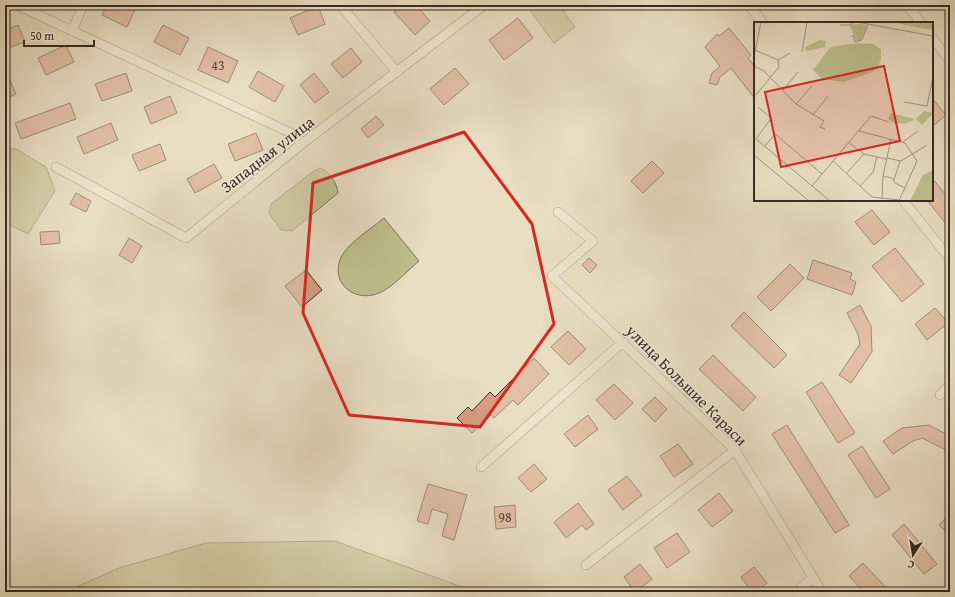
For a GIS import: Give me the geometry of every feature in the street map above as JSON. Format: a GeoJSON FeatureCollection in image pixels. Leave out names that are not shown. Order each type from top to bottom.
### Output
{"type":"FeatureCollection","features":[{"type":"Feature","properties":{"kind":"street"},"geometry":{"type":"LineString","coordinates":[[17,5],[291,133],[303,143]]}},
{"type":"Feature","properties":{"kind":"street"},"geometry":{"type":"LineString","coordinates":[[72,31],[83,5]]}},
{"type":"Feature","properties":{"kind":"street"},"geometry":{"type":"LineString","coordinates":[[340,5],[397,72]]}},
{"type":"Feature","properties":{"kind":"street","name":"Западная улица"},"geometry":{"type":"LineString","coordinates":[[56,167],[186,238],[303,143],[484,5]]}},
{"type":"Feature","properties":{"kind":"street"},"geometry":{"type":"LineString","coordinates":[[749,5],[762,22]]}},
{"type":"Feature","properties":{"kind":"street"},"geometry":{"type":"LineString","coordinates":[[907,5],[920,22]]}},
{"type":"Feature","properties":{"kind":"street"},"geometry":{"type":"LineString","coordinates":[[933,39],[950,61]]}},
{"type":"Feature","properties":{"kind":"street"},"geometry":{"type":"LineString","coordinates":[[904,201],[950,259]]}},
{"type":"Feature","properties":{"kind":"street","name":"улица Большие Караси"},"geometry":{"type":"LineString","coordinates":[[558,212],[593,241],[552,276],[735,450],[822,592]]}},
{"type":"Feature","properties":{"kind":"street"},"geometry":{"type":"LineString","coordinates":[[481,467],[623,342]]}},
{"type":"Feature","properties":{"kind":"street"},"geometry":{"type":"LineString","coordinates":[[940,395],[949,386]]}},
{"type":"Feature","properties":{"kind":"street"},"geometry":{"type":"LineString","coordinates":[[586,565],[735,450]]}},
{"type":"Feature","properties":{"kind":"street"},"geometry":{"type":"LineString","coordinates":[[796,592],[813,578]]}},
{"type":"Feature","properties":{"kind":"highlighted area"},"geometry":{"type":"Polygon","coordinates":[[[464,132],[532,224],[554,324],[480,427],[349,415],[303,313],[313,183],[464,132]]]}},
{"type":"Feature","properties":{"kind":"green space"},"geometry":{"type":"Polygon","coordinates":[[[526,5],[559,5],[575,27],[554,43],[526,5]]]}},
{"type":"Feature","properties":{"kind":"green space"},"geometry":{"type":"Polygon","coordinates":[[[5,149],[16,149],[46,167],[55,191],[28,234],[5,222],[5,149]]]}},
{"type":"Feature","properties":{"kind":"green space"},"geometry":{"type":"Polygon","coordinates":[[[320,168],[327,172],[332,178],[338,193],[292,231],[281,230],[269,213],[271,204],[320,168]]]}},
{"type":"Feature","properties":{"kind":"green space"},"geometry":{"type":"Polygon","coordinates":[[[384,218],[419,261],[384,291],[369,296],[360,295],[345,287],[338,273],[339,264],[343,254],[356,239],[384,218]]]}},
{"type":"Feature","properties":{"kind":"green space"},"geometry":{"type":"Polygon","coordinates":[[[335,541],[476,592],[65,592],[119,568],[206,543],[335,541]]]}},
{"type":"Feature","properties":{"kind":"building"},"geometry":{"type":"Polygon","coordinates":[[[107,5],[137,5],[127,27],[102,15],[107,5]]]}},
{"type":"Feature","properties":{"kind":"building"},"geometry":{"type":"Polygon","coordinates":[[[402,5],[416,5],[430,21],[415,35],[394,12],[402,5]]]}},
{"type":"Feature","properties":{"kind":"building"},"geometry":{"type":"Polygon","coordinates":[[[318,6],[325,24],[298,35],[290,18],[318,6]]]}},
{"type":"Feature","properties":{"kind":"building"},"geometry":{"type":"Polygon","coordinates":[[[518,18],[533,38],[504,60],[489,40],[518,18]]]}},
{"type":"Feature","properties":{"kind":"building"},"geometry":{"type":"Polygon","coordinates":[[[18,25],[25,42],[5,49],[5,30],[18,25]]]}},
{"type":"Feature","properties":{"kind":"building"},"geometry":{"type":"Polygon","coordinates":[[[163,25],[189,38],[180,55],[154,42],[163,25]]]}},
{"type":"Feature","properties":{"kind":"building"},"geometry":{"type":"Polygon","coordinates":[[[729,28],[751,55],[748,58],[754,66],[754,98],[731,68],[720,77],[717,85],[709,83],[712,73],[720,66],[705,47],[717,34],[719,36],[729,28]]]}},
{"type":"Feature","properties":{"kind":"building"},"geometry":{"type":"Polygon","coordinates":[[[66,45],[74,62],[46,75],[38,58],[66,45]]]}},
{"type":"Feature","properties":{"kind":"building"},"geometry":{"type":"Polygon","coordinates":[[[208,47],[238,61],[228,83],[198,70],[208,47]]]}},
{"type":"Feature","properties":{"kind":"building"},"geometry":{"type":"Polygon","coordinates":[[[351,48],[362,62],[343,78],[331,64],[351,48]]]}},
{"type":"Feature","properties":{"kind":"building"},"geometry":{"type":"Polygon","coordinates":[[[455,68],[469,84],[444,105],[430,89],[455,68]]]}},
{"type":"Feature","properties":{"kind":"building"},"geometry":{"type":"Polygon","coordinates":[[[5,69],[16,94],[5,99],[5,69]]]}},
{"type":"Feature","properties":{"kind":"building"},"geometry":{"type":"Polygon","coordinates":[[[258,71],[284,86],[275,102],[249,87],[258,71]]]}},
{"type":"Feature","properties":{"kind":"building"},"geometry":{"type":"Polygon","coordinates":[[[126,73],[132,91],[102,101],[95,84],[126,73]]]}},
{"type":"Feature","properties":{"kind":"building"},"geometry":{"type":"Polygon","coordinates":[[[314,73],[329,92],[315,103],[300,85],[314,73]]]}},
{"type":"Feature","properties":{"kind":"building"},"geometry":{"type":"Polygon","coordinates":[[[170,96],[177,113],[151,124],[144,107],[170,96]]]}},
{"type":"Feature","properties":{"kind":"building"},"geometry":{"type":"Polygon","coordinates":[[[933,99],[946,115],[933,126],[933,99]]]}},
{"type":"Feature","properties":{"kind":"building"},"geometry":{"type":"Polygon","coordinates":[[[70,103],[76,119],[21,139],[15,123],[70,103]]]}},
{"type":"Feature","properties":{"kind":"building"},"geometry":{"type":"Polygon","coordinates":[[[376,116],[384,125],[368,138],[361,129],[376,116]]]}},
{"type":"Feature","properties":{"kind":"building"},"geometry":{"type":"Polygon","coordinates":[[[111,123],[118,140],[84,154],[77,137],[111,123]]]}},
{"type":"Feature","properties":{"kind":"building"},"geometry":{"type":"Polygon","coordinates":[[[256,133],[263,150],[235,161],[228,144],[256,133]]]}},
{"type":"Feature","properties":{"kind":"building"},"geometry":{"type":"Polygon","coordinates":[[[160,144],[166,160],[139,171],[132,155],[160,144]]]}},
{"type":"Feature","properties":{"kind":"building"},"geometry":{"type":"Polygon","coordinates":[[[652,161],[664,173],[643,193],[631,181],[652,161]]]}},
{"type":"Feature","properties":{"kind":"building"},"geometry":{"type":"Polygon","coordinates":[[[214,164],[222,178],[195,193],[187,179],[214,164]]]}},
{"type":"Feature","properties":{"kind":"building"},"geometry":{"type":"Polygon","coordinates":[[[933,179],[945,194],[950,190],[950,229],[928,201],[933,201],[933,179]]]}},
{"type":"Feature","properties":{"kind":"building"},"geometry":{"type":"Polygon","coordinates":[[[76,193],[91,201],[86,212],[70,204],[76,193]]]}},
{"type":"Feature","properties":{"kind":"building"},"geometry":{"type":"Polygon","coordinates":[[[872,210],[890,232],[874,245],[855,222],[872,210]]]}},
{"type":"Feature","properties":{"kind":"building"},"geometry":{"type":"Polygon","coordinates":[[[59,231],[60,243],[41,245],[40,232],[59,231]]]}},
{"type":"Feature","properties":{"kind":"building"},"geometry":{"type":"Polygon","coordinates":[[[129,238],[142,246],[132,263],[119,255],[129,238]]]}},
{"type":"Feature","properties":{"kind":"building"},"geometry":{"type":"Polygon","coordinates":[[[895,248],[924,284],[902,302],[872,266],[895,248]]]}},
{"type":"Feature","properties":{"kind":"building"},"geometry":{"type":"Polygon","coordinates":[[[589,258],[597,265],[590,273],[582,265],[589,258]]]}},
{"type":"Feature","properties":{"kind":"building"},"geometry":{"type":"Polygon","coordinates":[[[813,260],[852,273],[850,279],[856,282],[852,295],[807,279],[813,260]]]}},
{"type":"Feature","properties":{"kind":"building"},"geometry":{"type":"Polygon","coordinates":[[[790,264],[804,278],[771,311],[757,297],[790,264]]]}},
{"type":"Feature","properties":{"kind":"building"},"geometry":{"type":"Polygon","coordinates":[[[306,270],[322,290],[302,307],[285,286],[306,270]]]}},
{"type":"Feature","properties":{"kind":"building"},"geometry":{"type":"Polygon","coordinates":[[[860,305],[871,326],[872,352],[851,383],[839,375],[860,344],[858,334],[847,313],[860,305]]]}},
{"type":"Feature","properties":{"kind":"building"},"geometry":{"type":"Polygon","coordinates":[[[935,308],[948,323],[927,340],[915,324],[935,308]]]}},
{"type":"Feature","properties":{"kind":"building"},"geometry":{"type":"Polygon","coordinates":[[[744,312],[787,355],[774,368],[731,326],[744,312]]]}},
{"type":"Feature","properties":{"kind":"building"},"geometry":{"type":"Polygon","coordinates":[[[568,331],[586,349],[569,365],[551,347],[568,331]]]}},
{"type":"Feature","properties":{"kind":"building"},"geometry":{"type":"Polygon","coordinates":[[[713,355],[756,397],[743,411],[699,369],[713,355]]]}},
{"type":"Feature","properties":{"kind":"building"},"geometry":{"type":"Polygon","coordinates":[[[534,358],[549,374],[518,405],[513,400],[494,418],[491,415],[472,433],[457,418],[468,407],[472,411],[490,392],[495,397],[534,358]]]}},
{"type":"Feature","properties":{"kind":"building"},"geometry":{"type":"Polygon","coordinates":[[[822,382],[855,433],[838,443],[806,392],[822,382]]]}},
{"type":"Feature","properties":{"kind":"building"},"geometry":{"type":"Polygon","coordinates":[[[614,384],[633,403],[615,420],[596,400],[614,384]]]}},
{"type":"Feature","properties":{"kind":"building"},"geometry":{"type":"Polygon","coordinates":[[[655,397],[667,409],[655,422],[642,409],[655,397]]]}},
{"type":"Feature","properties":{"kind":"building"},"geometry":{"type":"Polygon","coordinates":[[[588,415],[598,429],[575,447],[564,434],[588,415]]]}},
{"type":"Feature","properties":{"kind":"building"},"geometry":{"type":"Polygon","coordinates":[[[787,425],[849,525],[835,533],[772,434],[787,425]]]}},
{"type":"Feature","properties":{"kind":"building"},"geometry":{"type":"Polygon","coordinates":[[[929,425],[950,436],[950,452],[922,438],[913,441],[893,454],[883,441],[902,428],[929,425]]]}},
{"type":"Feature","properties":{"kind":"building"},"geometry":{"type":"Polygon","coordinates":[[[678,444],[693,464],[674,477],[660,456],[678,444]]]}},
{"type":"Feature","properties":{"kind":"building"},"geometry":{"type":"Polygon","coordinates":[[[862,446],[890,489],[876,498],[848,455],[862,446]]]}},
{"type":"Feature","properties":{"kind":"building"},"geometry":{"type":"Polygon","coordinates":[[[534,464],[547,479],[531,492],[518,478],[534,464]]]}},
{"type":"Feature","properties":{"kind":"building"},"geometry":{"type":"Polygon","coordinates":[[[627,476],[642,495],[623,510],[608,490],[627,476]]]}},
{"type":"Feature","properties":{"kind":"building"},"geometry":{"type":"Polygon","coordinates":[[[428,484],[467,495],[454,540],[442,536],[448,514],[432,509],[428,524],[417,521],[428,484]]]}},
{"type":"Feature","properties":{"kind":"building"},"geometry":{"type":"Polygon","coordinates":[[[719,493],[733,511],[712,527],[698,510],[719,493]]]}},
{"type":"Feature","properties":{"kind":"building"},"geometry":{"type":"Polygon","coordinates":[[[578,503],[594,524],[586,530],[582,525],[566,538],[554,522],[578,503]]]}},
{"type":"Feature","properties":{"kind":"building"},"geometry":{"type":"Polygon","coordinates":[[[515,505],[516,527],[496,529],[494,507],[515,505]]]}},
{"type":"Feature","properties":{"kind":"building"},"geometry":{"type":"Polygon","coordinates":[[[950,514],[950,536],[939,525],[950,514]]]}},
{"type":"Feature","properties":{"kind":"building"},"geometry":{"type":"Polygon","coordinates":[[[904,524],[937,564],[924,574],[892,535],[904,524]]]}},
{"type":"Feature","properties":{"kind":"building"},"geometry":{"type":"Polygon","coordinates":[[[677,533],[690,552],[667,568],[654,548],[677,533]]]}},
{"type":"Feature","properties":{"kind":"building"},"geometry":{"type":"Polygon","coordinates":[[[863,563],[890,592],[864,592],[849,576],[863,563]]]}},
{"type":"Feature","properties":{"kind":"building"},"geometry":{"type":"Polygon","coordinates":[[[640,564],[652,579],[635,592],[624,577],[640,564]]]}},
{"type":"Feature","properties":{"kind":"building"},"geometry":{"type":"Polygon","coordinates":[[[754,567],[767,583],[755,592],[752,592],[741,577],[754,567]]]}}]}
